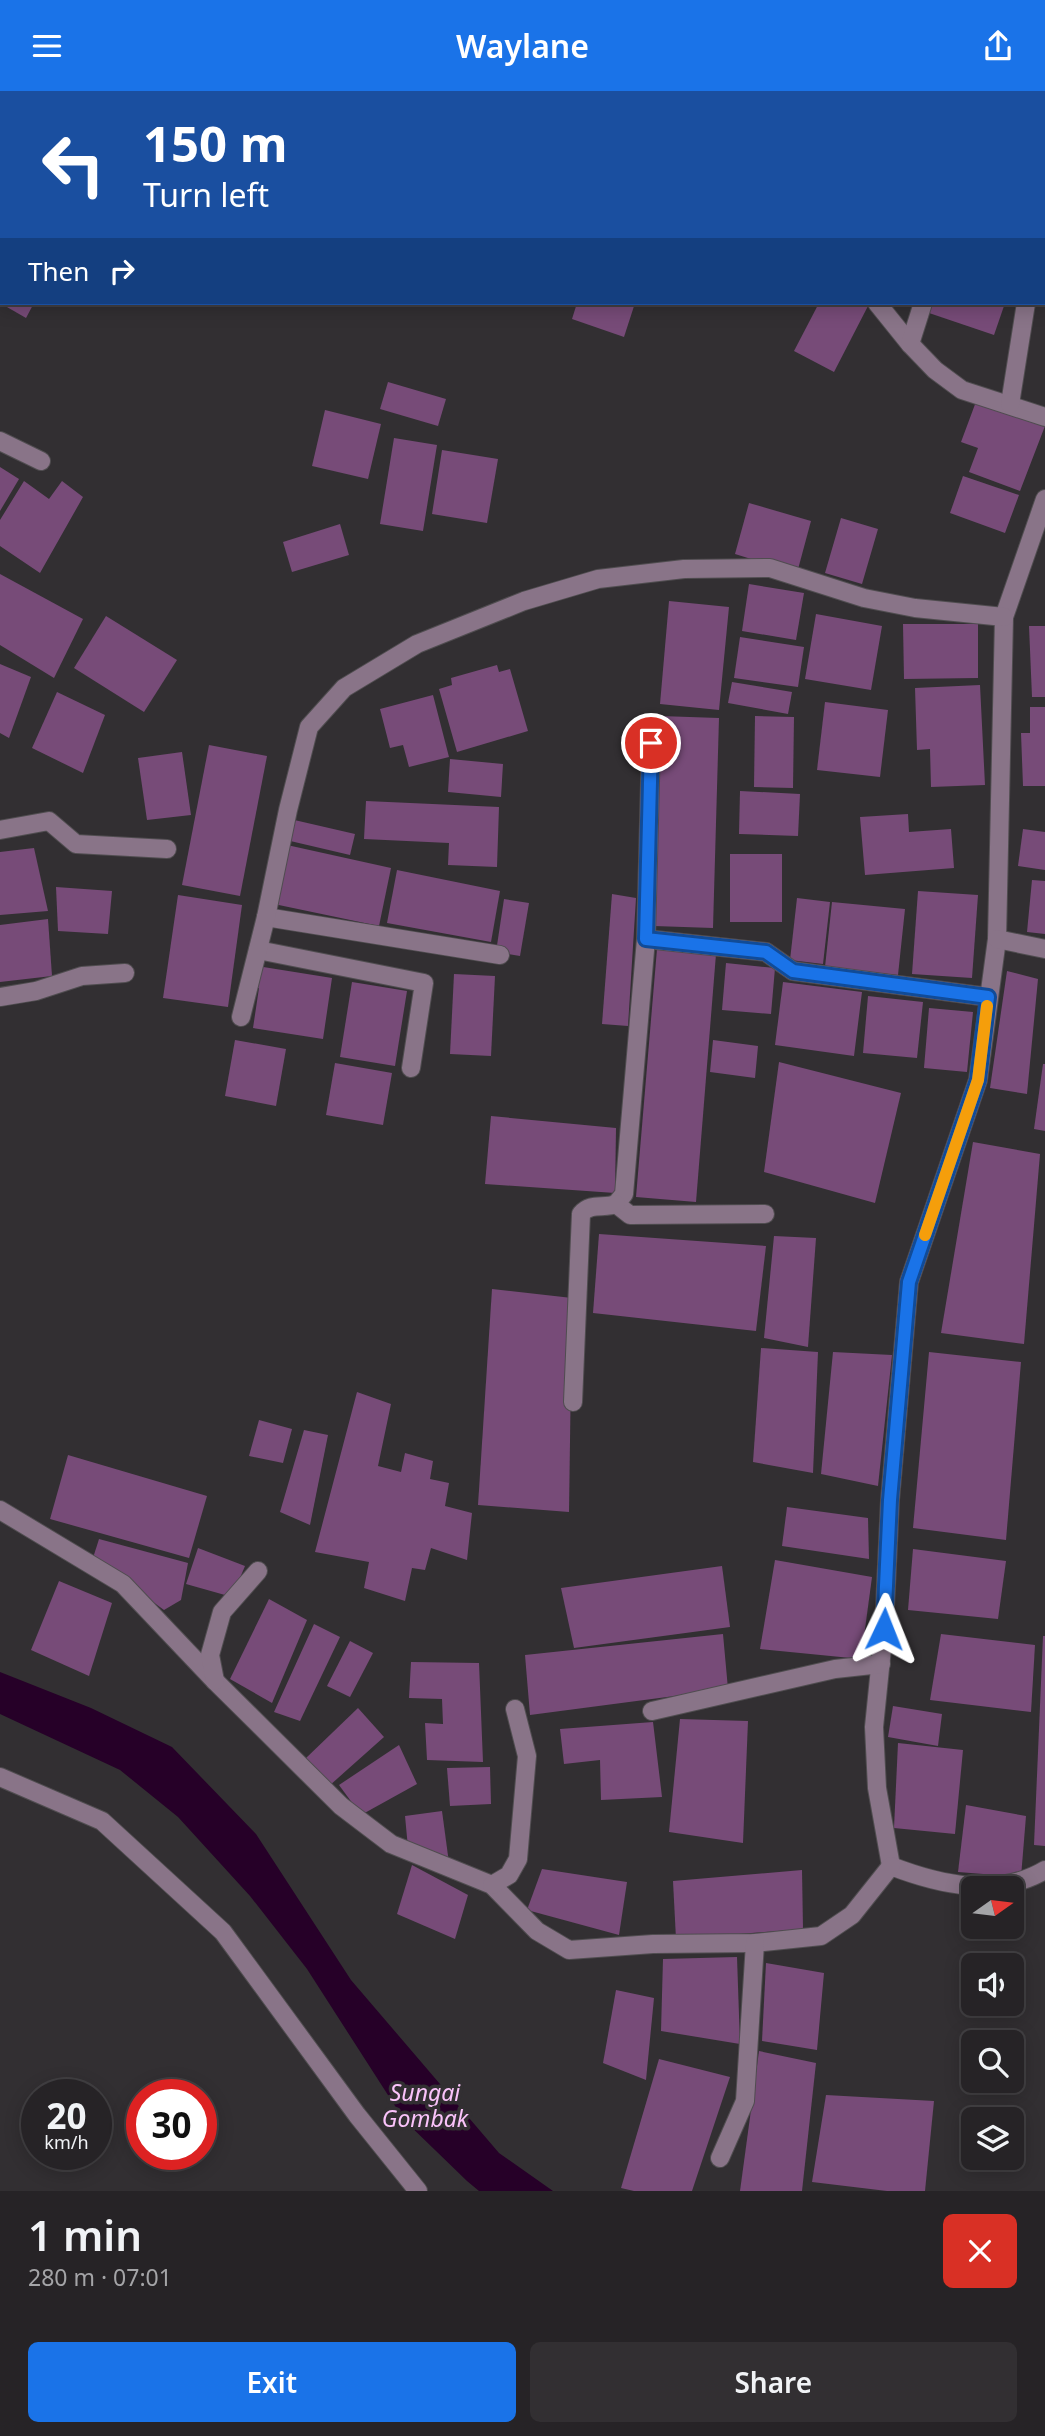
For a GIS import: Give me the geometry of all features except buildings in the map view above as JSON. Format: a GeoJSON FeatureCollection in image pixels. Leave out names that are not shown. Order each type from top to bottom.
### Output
{"type":"FeatureCollection","features":[{"type":"Feature","properties":{"kind":"street"},"geometry":{"type":"LineString","coordinates":[[879,305],[935,370],[962,390],[1045,417]]}},
{"type":"Feature","properties":{"kind":"street"},"geometry":{"type":"LineString","coordinates":[[910,344],[922,305]]}},
{"type":"Feature","properties":{"kind":"street"},"geometry":{"type":"LineString","coordinates":[[1010,404],[1026,305]]}},
{"type":"Feature","properties":{"kind":"street"},"geometry":{"type":"LineString","coordinates":[[0,441],[40,461]]}},
{"type":"Feature","properties":{"kind":"street"},"geometry":{"type":"LineString","coordinates":[[0,1510],[123,1584],[215,1681],[341,1806],[391,1845],[492,1885],[537,1931],[569,1950],[653,1944],[755,1943],[821,1935],[852,1915],[891,1866],[877,1788],[874,1727],[884,1629],[890,1500],[909,1282],[978,1080],[996,939],[1004,617],[1045,499]]}},
{"type":"Feature","properties":{"kind":"street"},"geometry":{"type":"LineString","coordinates":[[241,1017],[267,917],[288,810],[309,727],[344,688],[429,639],[524,601],[597,579],[684,569],[770,568],[864,599],[915,608],[1004,617]]}},
{"type":"Feature","properties":{"kind":"street"},"geometry":{"type":"LineString","coordinates":[[573,1402],[581,1214],[586,1208],[609,1207],[625,1194],[646,939],[651,743]]}},
{"type":"Feature","properties":{"kind":"street"},"geometry":{"type":"LineString","coordinates":[[0,829],[49,821],[76,844],[167,849]]}},
{"type":"Feature","properties":{"kind":"street"},"geometry":{"type":"LineString","coordinates":[[267,917],[500,955]]}},
{"type":"Feature","properties":{"kind":"street"},"geometry":{"type":"LineString","coordinates":[[646,939],[766,952],[793,971],[988,997]]}},
{"type":"Feature","properties":{"kind":"street"},"geometry":{"type":"LineString","coordinates":[[996,939],[1045,949]]}},
{"type":"Feature","properties":{"kind":"street"},"geometry":{"type":"LineString","coordinates":[[258,950],[424,983],[411,1068]]}},
{"type":"Feature","properties":{"kind":"street"},"geometry":{"type":"LineString","coordinates":[[0,997],[36,991],[82,976],[125,974]]}},
{"type":"Feature","properties":{"kind":"street"},"geometry":{"type":"LineString","coordinates":[[616,1203],[630,1215],[765,1214]]}},
{"type":"Feature","properties":{"kind":"street"},"geometry":{"type":"LineString","coordinates":[[215,1681],[210,1655],[222,1612],[258,1571]]}},
{"type":"Feature","properties":{"kind":"street"},"geometry":{"type":"LineString","coordinates":[[652,1711],[835,1669],[881,1664]]}},
{"type":"Feature","properties":{"kind":"street"},"geometry":{"type":"LineString","coordinates":[[492,1885],[509,1875],[518,1859],[527,1756],[515,1709]]}},
{"type":"Feature","properties":{"kind":"street"},"geometry":{"type":"LineString","coordinates":[[0,1777],[102,1821],[223,1932],[357,2115],[418,2191]]}},
{"type":"Feature","properties":{"kind":"street"},"geometry":{"type":"LineString","coordinates":[[891,1866],[925,1879],[992,1888],[1027,1881],[1045,1870]]}},
{"type":"Feature","properties":{"kind":"street"},"geometry":{"type":"LineString","coordinates":[[720,2158],[745,2101],[755,1943]]}},
{"type":"Feature","properties":{"kind":"water","name":"Sungai Gombak"},"geometry":{"type":"Polygon","coordinates":[[[0,1672],[91,1708],[172,1747],[256,1834],[351,1980],[499,2153],[553,2191],[479,2191],[467,2181],[404,2120],[307,1969],[250,1896],[178,1817],[120,1770],[0,1714],[0,1672]]]}},
{"type":"Feature","properties":{"kind":"slow traffic"},"geometry":{"type":"LineString","coordinates":[[925,1235],[978,1080],[987,1006]]}},
{"type":"Feature","properties":{"kind":"route"},"geometry":{"type":"LineString","coordinates":[[651,743],[646,939],[766,952],[793,971],[988,997],[978,1080],[909,1282],[890,1500],[884,1629]]}}]}
